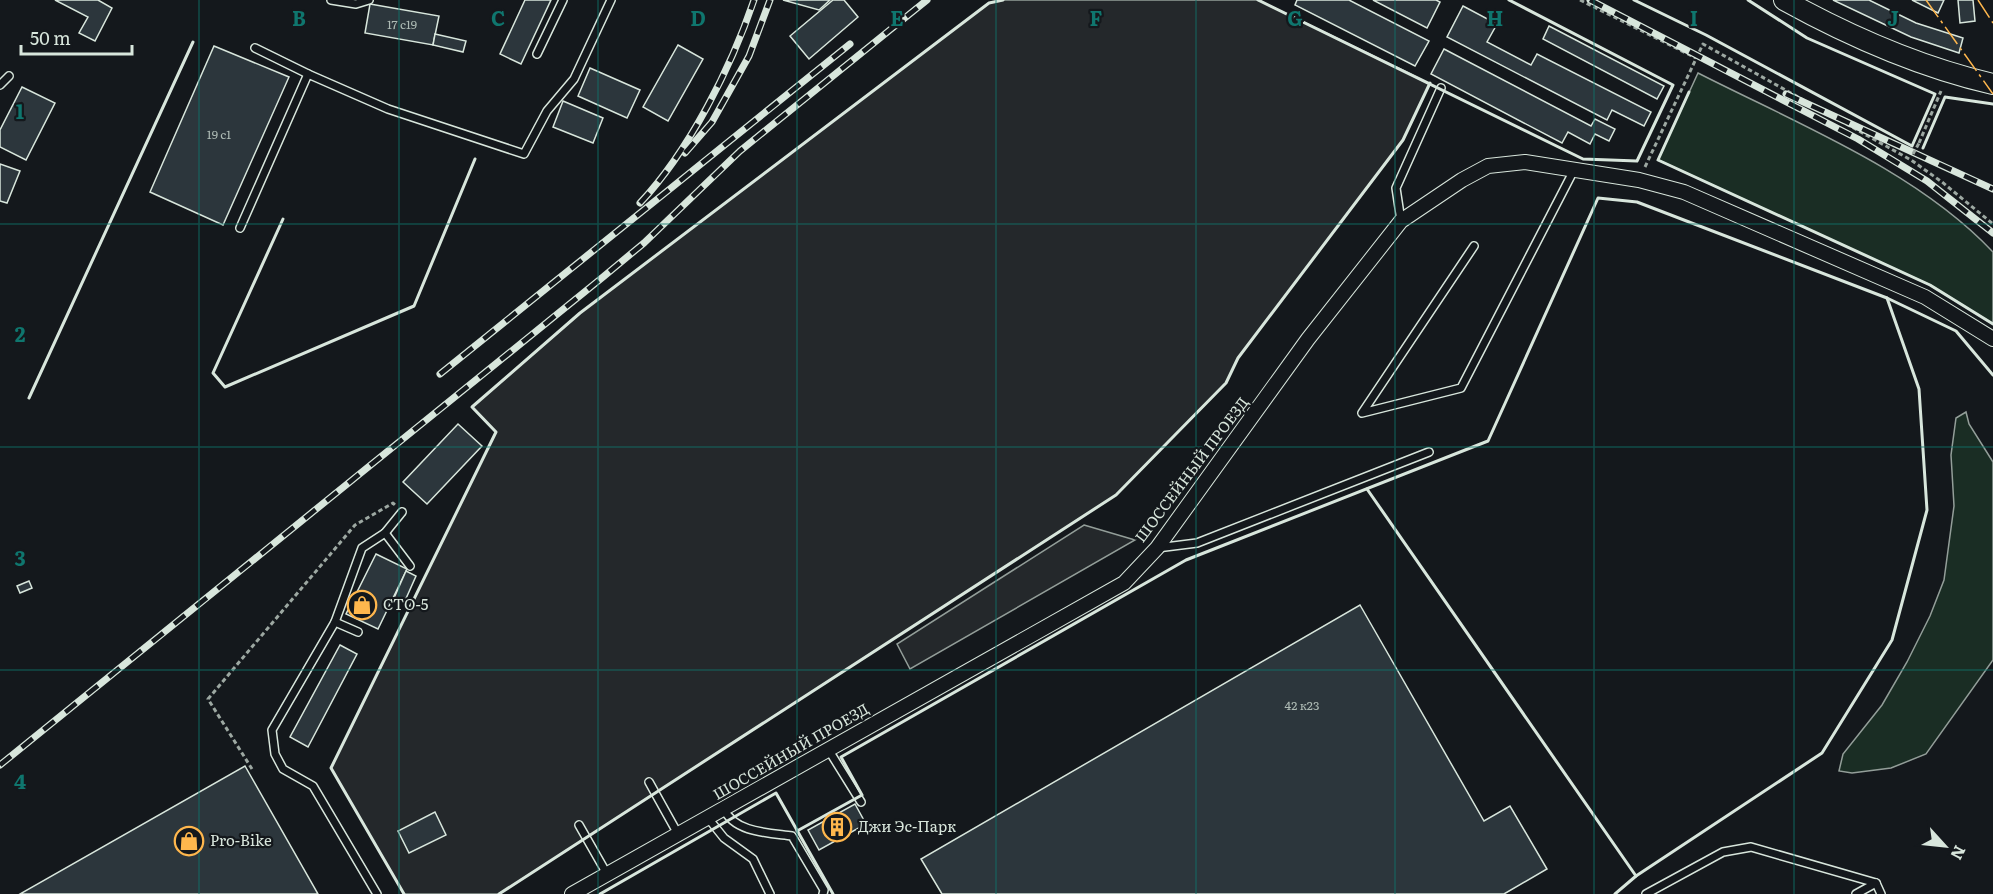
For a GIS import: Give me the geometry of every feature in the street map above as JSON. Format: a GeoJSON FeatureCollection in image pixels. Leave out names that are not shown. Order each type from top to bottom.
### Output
{"type":"FeatureCollection","features":[{"type":"Feature","properties":{"kind":"street"},"geometry":{"type":"LineString","coordinates":[[1784,0],[1830,26],[1908,60],[1949,74],[1993,84]]}},
{"type":"Feature","properties":{"kind":"street","name":"ШОССЕЙНЫЙ ПРОЕЗД"},"geometry":{"type":"LineString","coordinates":[[572,894],[1124,582],[1157,548],[1308,339],[1401,221],[1462,180],[1488,166],[1525,162],[1639,180],[1684,192],[1925,297],[1993,339]]}},
{"type":"Feature","properties":{"kind":"lane"},"geometry":{"type":"LineString","coordinates":[[331,0],[356,3],[369,0]]}},
{"type":"Feature","properties":{"kind":"lane"},"geometry":{"type":"LineString","coordinates":[[537,54],[563,0]]}},
{"type":"Feature","properties":{"kind":"lane"},"geometry":{"type":"LineString","coordinates":[[255,48],[388,109],[524,154],[547,111],[574,79],[611,0]]}},
{"type":"Feature","properties":{"kind":"lane"},"geometry":{"type":"LineString","coordinates":[[240,228],[308,74]]}},
{"type":"Feature","properties":{"kind":"lane"},"geometry":{"type":"LineString","coordinates":[[0,85],[9,76]]}},
{"type":"Feature","properties":{"kind":"lane"},"geometry":{"type":"LineString","coordinates":[[1401,221],[1396,188],[1441,88]]}},
{"type":"Feature","properties":{"kind":"lane"},"geometry":{"type":"LineString","coordinates":[[1474,246],[1362,413],[1461,388],[1574,170]]}},
{"type":"Feature","properties":{"kind":"lane"},"geometry":{"type":"LineString","coordinates":[[1157,548],[1197,543],[1429,452]]}},
{"type":"Feature","properties":{"kind":"lane"},"geometry":{"type":"LineString","coordinates":[[377,894],[313,786],[283,769],[275,754],[272,730],[335,622],[363,548],[385,533],[402,512]]}},
{"type":"Feature","properties":{"kind":"lane"},"geometry":{"type":"LineString","coordinates":[[385,533],[410,566]]}},
{"type":"Feature","properties":{"kind":"lane"},"geometry":{"type":"LineString","coordinates":[[335,622],[358,632]]}},
{"type":"Feature","properties":{"kind":"lane"},"geometry":{"type":"LineString","coordinates":[[828,749],[861,802]]}},
{"type":"Feature","properties":{"kind":"lane"},"geometry":{"type":"LineString","coordinates":[[649,782],[678,834]]}},
{"type":"Feature","properties":{"kind":"lane"},"geometry":{"type":"LineString","coordinates":[[724,809],[726,814],[749,830],[792,836],[824,890],[823,894]]}},
{"type":"Feature","properties":{"kind":"lane"},"geometry":{"type":"LineString","coordinates":[[708,818],[724,838],[753,860],[770,894]]}},
{"type":"Feature","properties":{"kind":"lane"},"geometry":{"type":"LineString","coordinates":[[579,825],[607,874]]}},
{"type":"Feature","properties":{"kind":"lane"},"geometry":{"type":"LineString","coordinates":[[1646,894],[1722,852],[1751,847],[1876,884],[1881,894]]}},
{"type":"Feature","properties":{"kind":"lane"},"geometry":{"type":"LineString","coordinates":[[1856,894],[1876,884]]}},
{"type":"Feature","properties":{"kind":"path"},"geometry":{"type":"LineString","coordinates":[[1580,0],[1696,58]]}},
{"type":"Feature","properties":{"kind":"path"},"geometry":{"type":"LineString","coordinates":[[1639,180],[1703,44],[1911,160],[1993,224]]}},
{"type":"Feature","properties":{"kind":"path"},"geometry":{"type":"LineString","coordinates":[[1911,160],[1941,91]]}},
{"type":"Feature","properties":{"kind":"path"},"geometry":{"type":"LineString","coordinates":[[252,769],[208,699],[355,525],[393,503],[402,512]]}},
{"type":"Feature","properties":{"kind":"green space"},"geometry":{"type":"Polygon","coordinates":[[[1698,73],[1854,151],[1929,197],[1963,223],[1993,252],[1993,324],[1930,285],[1658,160],[1698,73]]]}},
{"type":"Feature","properties":{"kind":"green space"},"geometry":{"type":"Polygon","coordinates":[[[1966,412],[1969,424],[1993,462],[1993,660],[1926,754],[1891,768],[1852,773],[1839,771],[1843,754],[1882,705],[1907,662],[1930,616],[1944,580],[1954,506],[1951,455],[1956,418],[1966,412]]]}},
{"type":"Feature","properties":{"kind":"shaded area"},"geometry":{"type":"Polygon","coordinates":[[[1003,0],[1258,0],[1430,83],[1403,140],[1238,358],[1226,383],[1116,495],[499,894],[404,894],[331,768],[496,432],[472,407],[580,313],[989,3],[1003,0]]]}},
{"type":"Feature","properties":{"kind":"shaded area"},"geometry":{"type":"Polygon","coordinates":[[[1084,525],[1135,540],[910,669],[897,644],[1084,525]]]}},
{"type":"Feature","properties":{"kind":"building"},"geometry":{"type":"Polygon","coordinates":[[[55,0],[98,0],[112,8],[95,41],[79,33],[88,17],[55,0]]]}},
{"type":"Feature","properties":{"kind":"building"},"geometry":{"type":"Polygon","coordinates":[[[525,0],[551,0],[521,64],[500,54],[525,0]]]}},
{"type":"Feature","properties":{"kind":"building"},"geometry":{"type":"Polygon","coordinates":[[[783,0],[830,0],[819,10],[783,0]]]}},
{"type":"Feature","properties":{"kind":"building"},"geometry":{"type":"Polygon","coordinates":[[[833,0],[844,0],[858,17],[809,59],[790,36],[833,0]]]}},
{"type":"Feature","properties":{"kind":"building"},"geometry":{"type":"Polygon","coordinates":[[[1297,0],[1349,0],[1429,41],[1415,66],[1295,5],[1297,0]]]}},
{"type":"Feature","properties":{"kind":"building"},"geometry":{"type":"Polygon","coordinates":[[[1373,0],[1436,0],[1440,2],[1427,28],[1373,0]]]}},
{"type":"Feature","properties":{"kind":"building"},"geometry":{"type":"Polygon","coordinates":[[[1833,0],[1869,0],[1916,23],[1963,38],[1959,53],[1911,37],[1833,0]]]}},
{"type":"Feature","properties":{"kind":"building"},"geometry":{"type":"Polygon","coordinates":[[[1912,0],[1944,0],[1938,13],[1912,0]]]}},
{"type":"Feature","properties":{"kind":"building"},"geometry":{"type":"Polygon","coordinates":[[[1958,0],[1973,0],[1975,21],[1960,23],[1958,0]]]}},
{"type":"Feature","properties":{"kind":"building"},"geometry":{"type":"Polygon","coordinates":[[[370,4],[439,16],[433,45],[365,33],[370,4]]]}},
{"type":"Feature","properties":{"kind":"building"},"geometry":{"type":"Polygon","coordinates":[[[1463,6],[1497,24],[1487,42],[1531,65],[1537,54],[1651,112],[1644,126],[1612,110],[1607,120],[1447,37],[1463,6]]]}},
{"type":"Feature","properties":{"kind":"building"},"geometry":{"type":"Polygon","coordinates":[[[1549,26],[1664,86],[1657,99],[1543,39],[1549,26]]]}},
{"type":"Feature","properties":{"kind":"building"},"geometry":{"type":"Polygon","coordinates":[[[435,34],[466,41],[463,52],[433,45],[435,34]]]}},
{"type":"Feature","properties":{"kind":"building"},"geometry":{"type":"Polygon","coordinates":[[[678,45],[703,59],[668,121],[643,107],[678,45]]]}},
{"type":"Feature","properties":{"kind":"building"},"geometry":{"type":"Polygon","coordinates":[[[214,46],[289,77],[223,225],[150,192],[214,46]]]}},
{"type":"Feature","properties":{"kind":"building"},"geometry":{"type":"Polygon","coordinates":[[[1444,49],[1591,126],[1595,119],[1615,129],[1609,141],[1595,134],[1590,144],[1568,132],[1562,143],[1431,74],[1444,49]]]}},
{"type":"Feature","properties":{"kind":"building"},"geometry":{"type":"Polygon","coordinates":[[[590,68],[640,90],[627,118],[578,96],[590,68]]]}},
{"type":"Feature","properties":{"kind":"building"},"geometry":{"type":"Polygon","coordinates":[[[22,87],[55,103],[26,160],[0,147],[0,130],[22,87]]]}},
{"type":"Feature","properties":{"kind":"building"},"geometry":{"type":"Polygon","coordinates":[[[563,101],[603,118],[593,143],[553,127],[563,101]]]}},
{"type":"Feature","properties":{"kind":"building"},"geometry":{"type":"Polygon","coordinates":[[[0,164],[20,171],[7,203],[0,201],[0,164]]]}},
{"type":"Feature","properties":{"kind":"building"},"geometry":{"type":"Polygon","coordinates":[[[458,424],[482,446],[427,504],[403,482],[458,424]]]}},
{"type":"Feature","properties":{"kind":"building"},"geometry":{"type":"Polygon","coordinates":[[[376,554],[407,569],[378,629],[346,614],[376,554]]]}},
{"type":"Feature","properties":{"kind":"building"},"geometry":{"type":"Polygon","coordinates":[[[406,571],[416,576],[404,603],[394,598],[406,571]]]}},
{"type":"Feature","properties":{"kind":"building"},"geometry":{"type":"Polygon","coordinates":[[[29,581],[32,588],[20,593],[17,586],[29,581]]]}},
{"type":"Feature","properties":{"kind":"building"},"geometry":{"type":"Polygon","coordinates":[[[1360,605],[1484,821],[1510,806],[1547,869],[1504,894],[942,894],[921,859],[1360,605]]]}},
{"type":"Feature","properties":{"kind":"building"},"geometry":{"type":"Polygon","coordinates":[[[340,645],[357,654],[308,747],[290,737],[340,645]]]}},
{"type":"Feature","properties":{"kind":"building"},"geometry":{"type":"Polygon","coordinates":[[[245,766],[318,894],[20,894],[245,766]]]}},
{"type":"Feature","properties":{"kind":"building","name":"Джи Эс-Парк"},"geometry":{"type":"Polygon","coordinates":[[[855,804],[866,824],[819,850],[808,830],[855,804]]]}},
{"type":"Feature","properties":{"kind":"building"},"geometry":{"type":"Polygon","coordinates":[[[435,812],[446,835],[409,853],[398,831],[435,812]]]}},
{"type":"Feature","properties":{"kind":"railway"},"geometry":{"type":"LineString","coordinates":[[640,203],[675,159],[707,108],[745,26],[754,0]]}},
{"type":"Feature","properties":{"kind":"railway"},"geometry":{"type":"LineString","coordinates":[[685,153],[712,122],[749,56],[770,0]]}},
{"type":"Feature","properties":{"kind":"railway"},"geometry":{"type":"LineString","coordinates":[[0,765],[603,277],[644,243],[740,151],[927,0]]}},
{"type":"Feature","properties":{"kind":"railway"},"geometry":{"type":"LineString","coordinates":[[1590,0],[1858,139],[1927,181],[1993,233]]}},
{"type":"Feature","properties":{"kind":"railway"},"geometry":{"type":"LineString","coordinates":[[440,374],[850,44]]}},
{"type":"Feature","properties":{"kind":"railway"},"geometry":{"type":"LineString","coordinates":[[1786,94],[1993,189]]}},
{"type":"Feature","properties":{"kind":"wall"},"geometry":{"type":"LineString","coordinates":[[404,894],[331,768],[496,432],[472,407],[580,313],[989,3],[1003,0]]}},
{"type":"Feature","properties":{"kind":"wall"},"geometry":{"type":"LineString","coordinates":[[1258,0],[1583,159],[1637,161],[1673,85],[1509,0]]}},
{"type":"Feature","properties":{"kind":"wall"},"geometry":{"type":"LineString","coordinates":[[1634,0],[1706,35],[1912,146],[1935,94],[1807,38],[1748,0]]}},
{"type":"Feature","properties":{"kind":"wall"},"geometry":{"type":"LineString","coordinates":[[29,398],[193,42]]}},
{"type":"Feature","properties":{"kind":"wall"},"geometry":{"type":"LineString","coordinates":[[499,894],[1116,495],[1226,383],[1238,358],[1403,140],[1430,83]]}},
{"type":"Feature","properties":{"kind":"wall"},"geometry":{"type":"LineString","coordinates":[[1689,92],[1658,160],[1930,285],[1993,324]]}},
{"type":"Feature","properties":{"kind":"wall"},"geometry":{"type":"LineString","coordinates":[[1923,148],[1945,97],[1993,104]]}},
{"type":"Feature","properties":{"kind":"wall"},"geometry":{"type":"LineString","coordinates":[[283,219],[213,373],[225,387],[414,306],[475,159]]}},
{"type":"Feature","properties":{"kind":"wall"},"geometry":{"type":"LineString","coordinates":[[797,831],[862,795],[841,757],[1186,560],[1488,441],[1598,198],[1637,202],[1887,298],[1956,331],[1993,375]]}},
{"type":"Feature","properties":{"kind":"wall"},"geometry":{"type":"LineString","coordinates":[[1615,894],[1636,876],[1822,753],[1892,640],[1927,510],[1919,389],[1887,298]]}},
{"type":"Feature","properties":{"kind":"wall"},"geometry":{"type":"LineString","coordinates":[[1367,489],[1636,876]]}},
{"type":"Feature","properties":{"kind":"wall"},"geometry":{"type":"LineString","coordinates":[[600,894],[776,793],[833,894]]}},
{"type":"Feature","properties":{"kind":"power"},"geometry":{"type":"LineString","coordinates":[[1926,0],[1993,94]]}},
{"type":"Feature","properties":{"kind":"power"},"geometry":{"type":"LineString","coordinates":[[1978,0],[1993,23]]}},
{"type":"Feature","properties":{"kind":"place","name":"СТО-5"},"geometry":{"type":"Point","coordinates":[362,605]}},
{"type":"Feature","properties":{"kind":"place","name":"Джи Эс-Парк"},"geometry":{"type":"Point","coordinates":[837,827]}},
{"type":"Feature","properties":{"kind":"place","name":"Pro-Bike"},"geometry":{"type":"Point","coordinates":[189,841]}}]}
